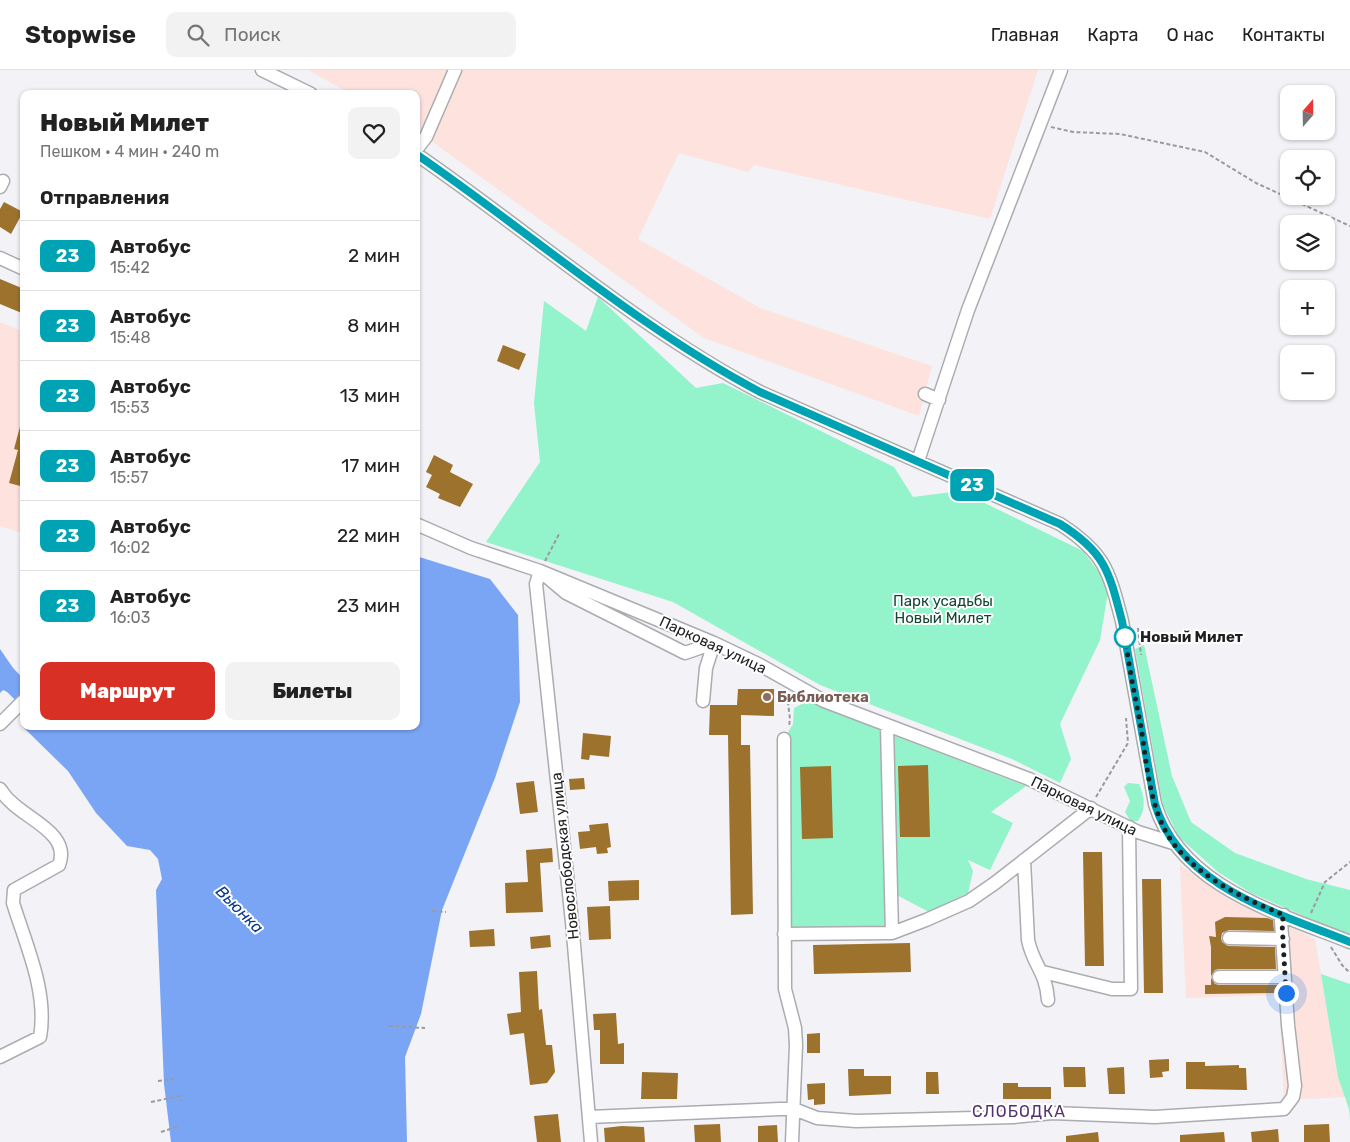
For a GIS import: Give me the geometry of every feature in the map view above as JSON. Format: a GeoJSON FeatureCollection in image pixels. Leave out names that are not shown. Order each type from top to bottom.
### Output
{"type":"FeatureCollection","features":[{"type":"Feature","properties":{"kind":"street"},"geometry":{"type":"LineString","coordinates":[[262,70],[303,90]]}},
{"type":"Feature","properties":{"kind":"street"},"geometry":{"type":"LineString","coordinates":[[420,145],[426,137],[455,70]]}},
{"type":"Feature","properties":{"kind":"street"},"geometry":{"type":"LineString","coordinates":[[918,461],[968,310],[1061,70]]}},
{"type":"Feature","properties":{"kind":"street"},"geometry":{"type":"LineString","coordinates":[[420,157],[475,194],[689,353],[760,392],[1060,524],[1080,537],[1097,552],[1115,593],[1122,621],[1155,804],[1173,843],[1186,858],[1231,891],[1350,942]]}},
{"type":"Feature","properties":{"kind":"street"},"geometry":{"type":"LineString","coordinates":[[0,258],[20,267]]}},
{"type":"Feature","properties":{"kind":"street"},"geometry":{"type":"LineString","coordinates":[[925,394],[938,400]]}},
{"type":"Feature","properties":{"kind":"street","name":"Парковая улица"},"geometry":{"type":"LineString","coordinates":[[420,526],[471,548],[540,571],[714,643],[760,665],[792,685],[824,701],[1029,779],[1148,836],[1173,843]]}},
{"type":"Feature","properties":{"kind":"street"},"geometry":{"type":"LineString","coordinates":[[540,571],[566,593],[685,653],[714,643]]}},
{"type":"Feature","properties":{"kind":"street","name":"Новослободская улица"},"geometry":{"type":"LineString","coordinates":[[540,571],[536,584],[554,746],[591,1142]]}},
{"type":"Feature","properties":{"kind":"street"},"geometry":{"type":"LineString","coordinates":[[703,702],[706,668],[714,643]]}},
{"type":"Feature","properties":{"kind":"street"},"geometry":{"type":"LineString","coordinates":[[0,724],[20,704]]}},
{"type":"Feature","properties":{"kind":"street"},"geometry":{"type":"LineString","coordinates":[[887,726],[892,933]]}},
{"type":"Feature","properties":{"kind":"street"},"geometry":{"type":"LineString","coordinates":[[784,739],[784,934],[786,989],[795,1028],[796,1044],[792,1142]]}},
{"type":"Feature","properties":{"kind":"street"},"geometry":{"type":"LineString","coordinates":[[0,789],[10,802],[48,830],[62,848],[59,865],[14,890],[12,903],[39,986],[43,1020],[40,1037],[0,1057]]}},
{"type":"Feature","properties":{"kind":"street"},"geometry":{"type":"LineString","coordinates":[[784,934],[892,933],[969,901],[1091,808]]}},
{"type":"Feature","properties":{"kind":"street"},"geometry":{"type":"LineString","coordinates":[[1043,972],[1112,990],[1131,989],[1128,827]]}},
{"type":"Feature","properties":{"kind":"street"},"geometry":{"type":"LineString","coordinates":[[1024,860],[1028,940],[1031,953],[1043,972],[1047,984],[1048,1000]]}},
{"type":"Feature","properties":{"kind":"street"},"geometry":{"type":"LineString","coordinates":[[589,1117],[794,1109],[817,1118],[876,1121],[934,1117],[1014,1117],[1052,1113],[1155,1117],[1284,1109],[1293,1097],[1295,1086],[1284,977],[1282,922],[1284,915]]}},
{"type":"Feature","properties":{"kind":"street"},"geometry":{"type":"LineString","coordinates":[[1229,938],[1282,938]]}},
{"type":"Feature","properties":{"kind":"street"},"geometry":{"type":"LineString","coordinates":[[1219,977],[1284,977]]}},
{"type":"Feature","properties":{"kind":"path"},"geometry":{"type":"LineString","coordinates":[[1040,124],[1073,132],[1120,134],[1206,152],[1256,183],[1350,226]]}},
{"type":"Feature","properties":{"kind":"path"},"geometry":{"type":"LineString","coordinates":[[540,571],[559,534]]}},
{"type":"Feature","properties":{"kind":"path"},"geometry":{"type":"LineString","coordinates":[[784,739],[790,719],[787,696],[792,685]]}},
{"type":"Feature","properties":{"kind":"path"},"geometry":{"type":"LineString","coordinates":[[1091,808],[1105,779],[1128,743]]}},
{"type":"Feature","properties":{"kind":"path"},"geometry":{"type":"LineString","coordinates":[[1306,924],[1325,882],[1350,862]]}},
{"type":"Feature","properties":{"kind":"path"},"geometry":{"type":"LineString","coordinates":[[432,911],[446,912]]}},
{"type":"Feature","properties":{"kind":"path"},"geometry":{"type":"LineString","coordinates":[[1328,933],[1331,949],[1350,973]]}},
{"type":"Feature","properties":{"kind":"path"},"geometry":{"type":"LineString","coordinates":[[389,1026],[425,1028]]}},
{"type":"Feature","properties":{"kind":"path"},"geometry":{"type":"LineString","coordinates":[[158,1081],[174,1079]]}},
{"type":"Feature","properties":{"kind":"path"},"geometry":{"type":"LineString","coordinates":[[151,1102],[180,1096],[181,1101]]}},
{"type":"Feature","properties":{"kind":"path"},"geometry":{"type":"LineString","coordinates":[[161,1132],[180,1126]]}},
{"type":"Feature","properties":{"kind":"shaded area"},"geometry":{"type":"Polygon","coordinates":[[[308,70],[1038,70],[990,219],[754,165],[748,172],[679,153],[638,239],[760,308],[932,366],[919,416],[704,338],[420,133],[420,90],[344,90],[308,70]]]}},
{"type":"Feature","properties":{"kind":"shaded area"},"geometry":{"type":"Polygon","coordinates":[[[0,322],[20,330],[20,533],[0,526],[0,322]]]}},
{"type":"Feature","properties":{"kind":"shaded area"},"geometry":{"type":"Polygon","coordinates":[[[1180,865],[1230,900],[1315,939],[1338,1077],[1345,1097],[1284,1100],[1279,995],[1186,998],[1180,865]]]}},
{"type":"Feature","properties":{"kind":"green space","name":"Парк усадьбы Новый Милет"},"geometry":{"type":"Polygon","coordinates":[[[598,297],[696,388],[723,383],[894,467],[913,497],[960,491],[1083,551],[1109,586],[1100,640],[1060,724],[1071,759],[1060,783],[1012,759],[820,685],[673,602],[486,542],[540,462],[534,403],[544,301],[586,331],[598,297]]]}},
{"type":"Feature","properties":{"kind":"green space"},"geometry":{"type":"Polygon","coordinates":[[[1144,645],[1172,776],[1191,822],[1235,853],[1306,879],[1350,890],[1350,936],[1251,893],[1218,872],[1179,837],[1163,805],[1135,649],[1144,645]]]}},
{"type":"Feature","properties":{"kind":"green space"},"geometry":{"type":"Polygon","coordinates":[[[810,700],[882,731],[1026,786],[991,812],[1013,823],[990,870],[968,860],[973,871],[968,893],[929,912],[891,892],[892,933],[784,934],[784,739],[793,724],[794,708],[810,700]]]}},
{"type":"Feature","properties":{"kind":"green space"},"geometry":{"type":"Polygon","coordinates":[[[1128,783],[1139,784],[1142,794],[1144,803],[1141,817],[1138,821],[1131,822],[1125,812],[1130,801],[1124,787],[1128,783]]]}},
{"type":"Feature","properties":{"kind":"green space"},"geometry":{"type":"Polygon","coordinates":[[[1321,974],[1350,984],[1350,1119],[1349,1109],[1338,1077],[1321,974]]]}},
{"type":"Feature","properties":{"kind":"water"},"geometry":{"type":"Polygon","coordinates":[[[420,557],[490,579],[518,615],[520,702],[495,778],[442,910],[421,1014],[405,1057],[407,1142],[171,1142],[164,1084],[156,890],[162,879],[158,859],[150,850],[127,846],[96,813],[68,771],[26,730],[420,730],[420,557]]]}},
{"type":"Feature","properties":{"kind":"water"},"geometry":{"type":"Polygon","coordinates":[[[0,649],[20,678],[20,688],[14,695],[3,690],[0,693],[0,649]]]}},
{"type":"Feature","properties":{"kind":"building"},"geometry":{"type":"Polygon","coordinates":[[[4,202],[20,210],[20,218],[11,234],[0,227],[0,209],[4,202]]]}},
{"type":"Feature","properties":{"kind":"building"},"geometry":{"type":"Polygon","coordinates":[[[0,279],[20,287],[20,312],[0,304],[0,279]]]}},
{"type":"Feature","properties":{"kind":"building"},"geometry":{"type":"Polygon","coordinates":[[[503,345],[526,354],[519,370],[497,361],[503,345]]]}},
{"type":"Feature","properties":{"kind":"building"},"geometry":{"type":"Polygon","coordinates":[[[20,427],[20,486],[9,483],[18,450],[14,449],[20,427]]]}},
{"type":"Feature","properties":{"kind":"building"},"geometry":{"type":"Polygon","coordinates":[[[434,455],[453,465],[450,472],[473,484],[460,507],[438,498],[440,494],[426,487],[432,475],[426,472],[434,455]]]}},
{"type":"Feature","properties":{"kind":"building"},"geometry":{"type":"Polygon","coordinates":[[[738,689],[774,689],[774,716],[741,715],[741,745],[750,745],[753,914],[731,915],[728,735],[709,735],[710,705],[737,705],[738,689]]]}},
{"type":"Feature","properties":{"kind":"building"},"geometry":{"type":"Polygon","coordinates":[[[583,733],[611,736],[609,757],[590,755],[589,760],[581,759],[583,733]]]}},
{"type":"Feature","properties":{"kind":"building"},"geometry":{"type":"Polygon","coordinates":[[[928,765],[930,837],[900,837],[898,766],[928,765]]]}},
{"type":"Feature","properties":{"kind":"building"},"geometry":{"type":"Polygon","coordinates":[[[831,766],[833,838],[802,839],[800,767],[831,766]]]}},
{"type":"Feature","properties":{"kind":"building"},"geometry":{"type":"Polygon","coordinates":[[[584,778],[585,789],[570,790],[569,779],[584,778]]]}},
{"type":"Feature","properties":{"kind":"building"},"geometry":{"type":"Polygon","coordinates":[[[534,781],[538,812],[520,814],[516,783],[534,781]]]}},
{"type":"Feature","properties":{"kind":"building"},"geometry":{"type":"Polygon","coordinates":[[[608,823],[611,847],[607,848],[608,853],[597,854],[596,847],[580,849],[578,832],[590,831],[589,825],[608,823]]]}},
{"type":"Feature","properties":{"kind":"building"},"geometry":{"type":"Polygon","coordinates":[[[552,848],[553,862],[540,863],[543,912],[506,913],[505,883],[528,882],[526,850],[552,848]]]}},
{"type":"Feature","properties":{"kind":"building"},"geometry":{"type":"Polygon","coordinates":[[[1083,852],[1102,852],[1104,966],[1085,966],[1083,852]]]}},
{"type":"Feature","properties":{"kind":"building"},"geometry":{"type":"Polygon","coordinates":[[[1142,879],[1161,879],[1163,993],[1144,993],[1142,879]]]}},
{"type":"Feature","properties":{"kind":"building"},"geometry":{"type":"Polygon","coordinates":[[[639,880],[639,900],[609,901],[608,881],[639,880]]]}},
{"type":"Feature","properties":{"kind":"building"},"geometry":{"type":"Polygon","coordinates":[[[610,906],[611,939],[589,940],[587,907],[610,906]]]}},
{"type":"Feature","properties":{"kind":"building"},"geometry":{"type":"Polygon","coordinates":[[[1225,917],[1267,918],[1273,920],[1274,931],[1229,930],[1222,933],[1221,938],[1222,942],[1228,946],[1275,947],[1276,969],[1219,969],[1215,970],[1211,976],[1209,936],[1216,937],[1215,922],[1225,917]]]}},
{"type":"Feature","properties":{"kind":"building"},"geometry":{"type":"Polygon","coordinates":[[[494,929],[495,946],[470,947],[469,931],[494,929]]]}},
{"type":"Feature","properties":{"kind":"building"},"geometry":{"type":"Polygon","coordinates":[[[550,935],[551,947],[531,949],[530,937],[550,935]]]}},
{"type":"Feature","properties":{"kind":"building"},"geometry":{"type":"Polygon","coordinates":[[[910,943],[911,972],[814,974],[813,945],[910,943]]]}},
{"type":"Feature","properties":{"kind":"building"},"geometry":{"type":"Polygon","coordinates":[[[537,971],[539,1010],[542,1009],[546,1045],[552,1045],[555,1072],[547,1083],[530,1085],[524,1033],[510,1035],[507,1014],[521,1012],[519,972],[537,971]]]}},
{"type":"Feature","properties":{"kind":"building"},"geometry":{"type":"Polygon","coordinates":[[[1211,978],[1215,984],[1219,985],[1277,985],[1278,993],[1205,994],[1205,985],[1211,985],[1211,978]]]}},
{"type":"Feature","properties":{"kind":"building"},"geometry":{"type":"Polygon","coordinates":[[[616,1013],[618,1044],[624,1043],[624,1064],[600,1064],[600,1030],[594,1030],[593,1014],[616,1013]]]}},
{"type":"Feature","properties":{"kind":"building"},"geometry":{"type":"Polygon","coordinates":[[[820,1033],[820,1053],[807,1053],[807,1034],[820,1033]]]}},
{"type":"Feature","properties":{"kind":"building"},"geometry":{"type":"Polygon","coordinates":[[[1169,1059],[1169,1071],[1162,1072],[1163,1077],[1150,1078],[1149,1060],[1169,1059]]]}},
{"type":"Feature","properties":{"kind":"building"},"geometry":{"type":"Polygon","coordinates":[[[1186,1062],[1205,1062],[1205,1066],[1239,1065],[1239,1068],[1246,1068],[1247,1090],[1186,1089],[1186,1062]]]}},
{"type":"Feature","properties":{"kind":"building"},"geometry":{"type":"Polygon","coordinates":[[[1063,1067],[1085,1067],[1086,1087],[1064,1087],[1063,1067]]]}},
{"type":"Feature","properties":{"kind":"building"},"geometry":{"type":"Polygon","coordinates":[[[1124,1067],[1125,1094],[1109,1094],[1107,1068],[1124,1067]]]}},
{"type":"Feature","properties":{"kind":"building"},"geometry":{"type":"Polygon","coordinates":[[[848,1069],[864,1069],[864,1076],[891,1076],[891,1094],[849,1096],[848,1069]]]}},
{"type":"Feature","properties":{"kind":"building"},"geometry":{"type":"Polygon","coordinates":[[[642,1072],[678,1073],[677,1099],[641,1099],[642,1072]]]}},
{"type":"Feature","properties":{"kind":"building"},"geometry":{"type":"Polygon","coordinates":[[[926,1072],[938,1072],[939,1094],[926,1094],[926,1072]]]}},
{"type":"Feature","properties":{"kind":"building"},"geometry":{"type":"Polygon","coordinates":[[[825,1083],[825,1104],[814,1105],[814,1099],[808,1100],[807,1084],[825,1083]]]}},
{"type":"Feature","properties":{"kind":"building"},"geometry":{"type":"Polygon","coordinates":[[[1003,1083],[1018,1083],[1018,1087],[1051,1087],[1051,1099],[1003,1099],[1003,1083]]]}},
{"type":"Feature","properties":{"kind":"building"},"geometry":{"type":"Polygon","coordinates":[[[558,1114],[561,1142],[537,1142],[534,1116],[558,1114]]]}},
{"type":"Feature","properties":{"kind":"building"},"geometry":{"type":"Polygon","coordinates":[[[720,1124],[721,1142],[695,1142],[694,1125],[720,1124]]]}},
{"type":"Feature","properties":{"kind":"building"},"geometry":{"type":"Polygon","coordinates":[[[1329,1124],[1330,1142],[1304,1142],[1304,1125],[1329,1124]]]}},
{"type":"Feature","properties":{"kind":"building"},"geometry":{"type":"Polygon","coordinates":[[[777,1125],[778,1142],[758,1142],[758,1126],[777,1125]]]}},
{"type":"Feature","properties":{"kind":"building"},"geometry":{"type":"Polygon","coordinates":[[[622,1126],[644,1127],[645,1142],[605,1142],[604,1128],[622,1126]]]}},
{"type":"Feature","properties":{"kind":"building"},"geometry":{"type":"Polygon","coordinates":[[[1278,1129],[1279,1142],[1252,1142],[1251,1132],[1278,1129]]]}},
{"type":"Feature","properties":{"kind":"building"},"geometry":{"type":"Polygon","coordinates":[[[1098,1132],[1099,1142],[1066,1142],[1066,1136],[1098,1132]]]}},
{"type":"Feature","properties":{"kind":"building"},"geometry":{"type":"Polygon","coordinates":[[[1224,1132],[1225,1142],[1180,1142],[1180,1135],[1224,1132]]]}},
{"type":"Feature","properties":{"kind":"waterway","name":"Вьюнка"},"geometry":{"type":"LineString","coordinates":[[0,670],[20,690]]}},
{"type":"Feature","properties":{"kind":"bus line","name":"23"},"geometry":{"type":"LineString","coordinates":[[420,157],[475,194],[689,353],[724,374],[760,392],[1060,524],[1080,537],[1097,552],[1115,593],[1122,621],[1155,804],[1173,843],[1186,858],[1231,891],[1255,904],[1350,942]]}},
{"type":"Feature","properties":{"kind":"place","name":"Новый Милет"},"geometry":{"type":"Point","coordinates":[1125,637]}},
{"type":"Feature","properties":{"kind":"place","name":"Библиотека"},"geometry":{"type":"Point","coordinates":[767,697]}},
{"type":"Feature","properties":{"kind":"district","name":"СЛОБОДКА"},"geometry":{"type":"Point","coordinates":[1019,1111]}},
{"type":"Feature","properties":{"kind":"route"},"geometry":{"type":"LineString","coordinates":[[1125,637],[1150,781],[1159,816],[1173,843],[1196,866],[1231,891],[1255,904],[1284,915],[1282,922],[1286,993]]}}]}
